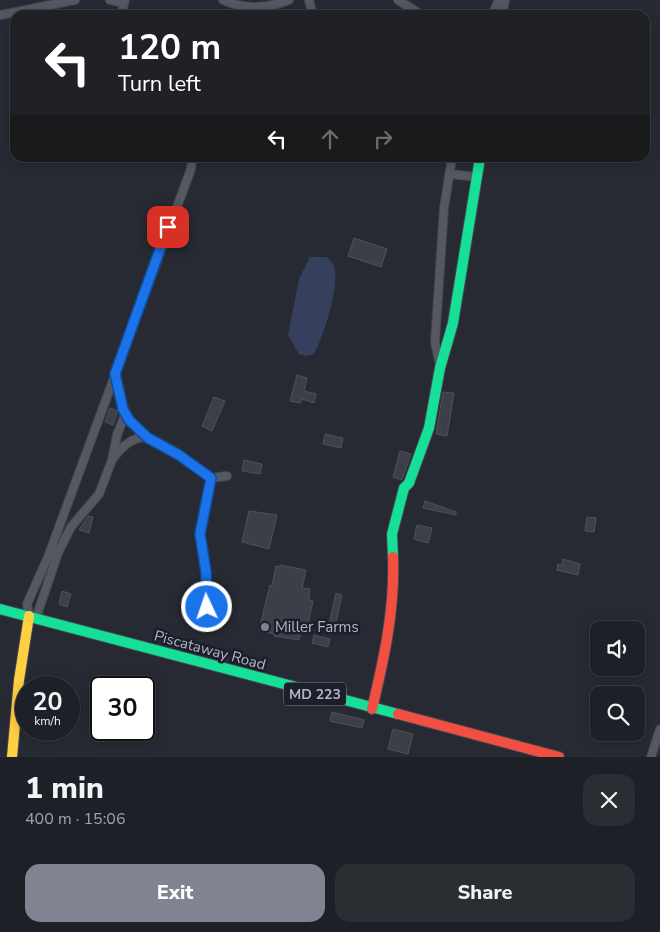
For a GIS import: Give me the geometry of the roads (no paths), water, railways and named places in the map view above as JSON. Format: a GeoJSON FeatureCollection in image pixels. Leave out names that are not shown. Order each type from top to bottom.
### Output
{"type":"FeatureCollection","features":[{"type":"Feature","properties":{"kind":"street"},"geometry":{"type":"LineString","coordinates":[[25,10],[75,0]]}},
{"type":"Feature","properties":{"kind":"street"},"geometry":{"type":"LineString","coordinates":[[110,0],[124,2]]}},
{"type":"Feature","properties":{"kind":"street"},"geometry":{"type":"LineString","coordinates":[[223,0],[252,8],[268,7],[289,0]]}},
{"type":"Feature","properties":{"kind":"street"},"geometry":{"type":"LineString","coordinates":[[244,0],[252,8]]}},
{"type":"Feature","properties":{"kind":"street"},"geometry":{"type":"LineString","coordinates":[[398,0],[414,10]]}},
{"type":"Feature","properties":{"kind":"street"},"geometry":{"type":"LineString","coordinates":[[32,618],[27,604],[48,557],[192,162]]}},
{"type":"Feature","properties":{"kind":"street"},"geometry":{"type":"LineString","coordinates":[[440,368],[434,342],[441,240],[452,162]]}},
{"type":"Feature","properties":{"kind":"street"},"geometry":{"type":"LineString","coordinates":[[372,709],[387,646],[390,622],[393,584],[391,542],[394,525],[404,488],[409,483],[429,428],[440,368],[453,323],[479,162]]}},
{"type":"Feature","properties":{"kind":"street"},"geometry":{"type":"LineString","coordinates":[[450,174],[477,177]]}},
{"type":"Feature","properties":{"kind":"street"},"geometry":{"type":"LineString","coordinates":[[115,374],[125,415],[148,438],[179,455],[211,478],[227,476]]}},
{"type":"Feature","properties":{"kind":"street"},"geometry":{"type":"LineString","coordinates":[[12,757],[19,680],[32,618],[71,526],[98,494],[112,460],[115,440],[125,415]]}},
{"type":"Feature","properties":{"kind":"street"},"geometry":{"type":"LineString","coordinates":[[112,460],[128,443],[138,438],[148,438]]}},
{"type":"Feature","properties":{"kind":"street"},"geometry":{"type":"LineString","coordinates":[[207,607],[206,572],[200,534],[211,478]]}},
{"type":"Feature","properties":{"kind":"street","name":"Piscataway Road"},"geometry":{"type":"LineString","coordinates":[[0,609],[558,757]]}},
{"type":"Feature","properties":{"kind":"street"},"geometry":{"type":"LineString","coordinates":[[651,757],[660,729]]}},
{"type":"Feature","properties":{"kind":"water"},"geometry":{"type":"Polygon","coordinates":[[[310,257],[327,257],[334,266],[335,279],[332,301],[322,336],[314,354],[306,356],[299,354],[288,335],[299,279],[310,257]]]}},
{"type":"Feature","properties":{"kind":"place","name":"Miller Farms"},"geometry":{"type":"Point","coordinates":[265,627]}}]}
